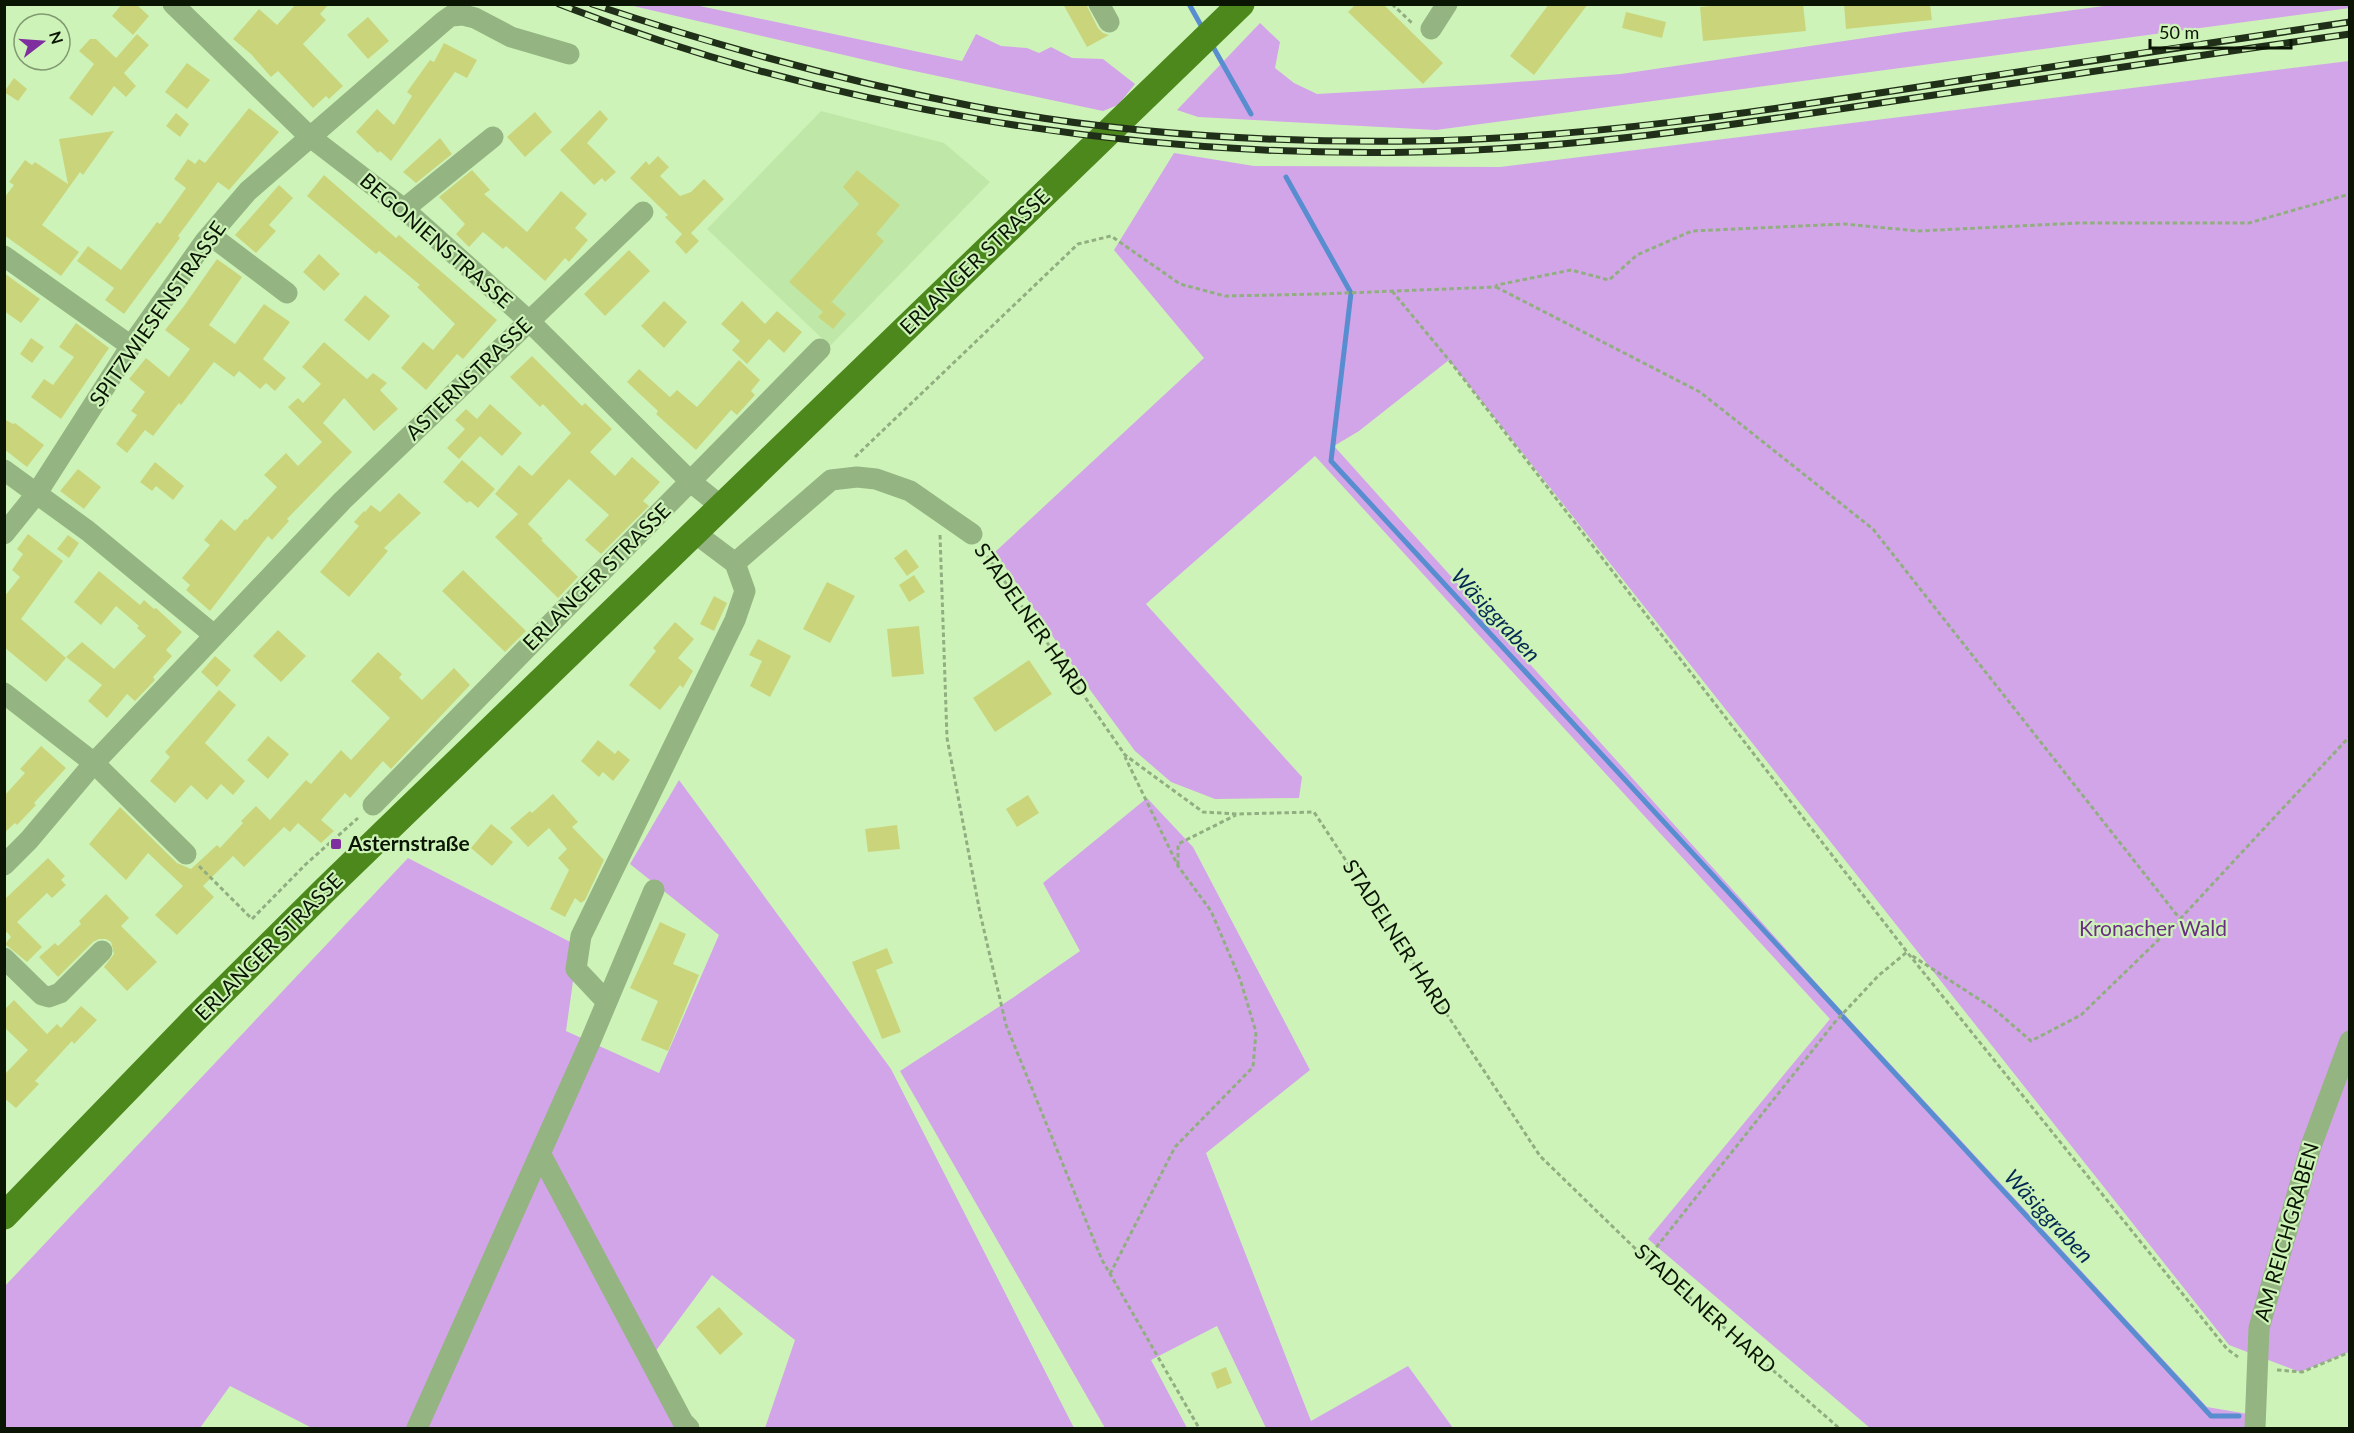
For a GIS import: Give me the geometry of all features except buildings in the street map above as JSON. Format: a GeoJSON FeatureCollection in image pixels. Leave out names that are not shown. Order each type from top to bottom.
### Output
{"type":"FeatureCollection","features":[{"type":"Feature","properties":{"kind":"main road","name":"ERLANGER STRASSE"},"geometry":{"type":"LineString","coordinates":[[4,1216],[194,1020],[318,897],[1241,4]]}},
{"type":"Feature","properties":{"kind":"street","name":"BEGONIENSTRASSE"},"geometry":{"type":"LineString","coordinates":[[173,4],[309,136],[404,209],[529,321],[691,482],[722,507]]}},
{"type":"Feature","properties":{"kind":"street"},"geometry":{"type":"LineString","coordinates":[[1431,29],[1447,4]]}},
{"type":"Feature","properties":{"kind":"street","name":"SPITZWIESENSTRASSE"},"geometry":{"type":"LineString","coordinates":[[4,534],[37,494],[131,346],[210,235],[248,191],[444,21],[451,16],[463,15],[476,18],[511,37],[569,54]]}},
{"type":"Feature","properties":{"kind":"street"},"geometry":{"type":"LineString","coordinates":[[404,209],[493,136]]}},
{"type":"Feature","properties":{"kind":"street","name":"ASTERNSTRASSE"},"geometry":{"type":"LineString","coordinates":[[4,865],[29,840],[94,763],[342,501],[643,212]]}},
{"type":"Feature","properties":{"kind":"street"},"geometry":{"type":"LineString","coordinates":[[210,235],[287,293]]}},
{"type":"Feature","properties":{"kind":"street"},"geometry":{"type":"LineString","coordinates":[[4,256],[131,346]]}},
{"type":"Feature","properties":{"kind":"street","name":"ERLANGER STRASSE"},"geometry":{"type":"LineString","coordinates":[[373,805],[820,349]]}},
{"type":"Feature","properties":{"kind":"street"},"geometry":{"type":"LineString","coordinates":[[4,470],[88,531],[214,635]]}},
{"type":"Feature","properties":{"kind":"street","name":"STADELNER HARD"},"geometry":{"type":"LineString","coordinates":[[831,480],[857,477],[876,480],[910,491],[972,534]]}},
{"type":"Feature","properties":{"kind":"street"},"geometry":{"type":"LineString","coordinates":[[607,1002],[576,969],[581,936],[735,620],[745,591],[735,563],[831,480]]}},
{"type":"Feature","properties":{"kind":"street","name":"ERLANGER STRASSE"},"geometry":{"type":"LineString","coordinates":[[695,533],[735,563]]}},
{"type":"Feature","properties":{"kind":"street"},"geometry":{"type":"LineString","coordinates":[[4,693],[94,763],[186,854]]}},
{"type":"Feature","properties":{"kind":"street"},"geometry":{"type":"LineString","coordinates":[[417,1428],[607,1002],[654,890]]}},
{"type":"Feature","properties":{"kind":"street"},"geometry":{"type":"LineString","coordinates":[[4,958],[42,995],[49,997],[60,993],[102,951]]}},
{"type":"Feature","properties":{"kind":"street","name":"AM REICHGRABEN"},"geometry":{"type":"LineString","coordinates":[[2255,1428],[2259,1328],[2311,1146],[2349,1041]]}},
{"type":"Feature","properties":{"kind":"street"},"geometry":{"type":"LineString","coordinates":[[540,1153],[683,1422],[689,1428]]}},
{"type":"Feature","properties":{"kind":"path"},"geometry":{"type":"LineString","coordinates":[[831,480],[1078,244],[1111,236],[1180,284],[1225,296],[1320,294],[1496,287],[1571,270],[1609,280],[1637,255],[1692,231],[1844,224],[1918,231],[2078,223],[2249,223],[2349,194]]}},
{"type":"Feature","properties":{"kind":"path"},"geometry":{"type":"LineString","coordinates":[[1496,287],[1700,392],[1873,529],[2180,918]]}},
{"type":"Feature","properties":{"kind":"path"},"geometry":{"type":"LineString","coordinates":[[1392,290],[1449,360],[1907,952],[2227,1349],[2258,1369],[2302,1372],[2349,1352]]}},
{"type":"Feature","properties":{"kind":"path","name":"STADELNER HARD"},"geometry":{"type":"LineString","coordinates":[[940,512],[947,738],[980,913],[1006,1025],[1102,1260],[1199,1428]]}},
{"type":"Feature","properties":{"kind":"path","name":"STADELNER HARD"},"geometry":{"type":"LineString","coordinates":[[972,534],[1125,755],[1203,812],[1238,814],[1314,812],[1540,1156],[1647,1260],[1839,1428]]}},
{"type":"Feature","properties":{"kind":"path"},"geometry":{"type":"LineString","coordinates":[[1907,952],[1994,1009],[2031,1041],[2081,1015],[2180,918],[2349,736]]}},
{"type":"Feature","properties":{"kind":"path"},"geometry":{"type":"LineString","coordinates":[[1110,1274],[1175,1147],[1253,1067],[1256,1032],[1240,979],[1211,911],[1178,866],[1125,755]]}},
{"type":"Feature","properties":{"kind":"path"},"geometry":{"type":"LineString","coordinates":[[186,854],[252,919],[306,864],[373,805]]}},
{"type":"Feature","properties":{"kind":"path"},"geometry":{"type":"LineString","coordinates":[[1178,866],[1178,844],[1238,814]]}},
{"type":"Feature","properties":{"kind":"path"},"geometry":{"type":"LineString","coordinates":[[1647,1260],[1835,1022],[1878,976],[1907,952]]}},
{"type":"Feature","properties":{"kind":"shaded area"},"geometry":{"type":"Polygon","coordinates":[[[821,111],[944,143],[990,182],[830,346],[707,229],[821,111]]]}},
{"type":"Feature","properties":{"kind":"green space"},"geometry":{"type":"Polygon","coordinates":[[[2119,4],[2349,4],[2350,8],[1436,130],[1198,117],[1177,110],[1260,23],[1280,42],[1275,68],[1294,83],[1317,94],[1621,74],[1905,32],[2119,4]]]}},
{"type":"Feature","properties":{"kind":"green space"},"geometry":{"type":"Polygon","coordinates":[[[629,5],[695,5],[962,61],[976,34],[1001,46],[1027,48],[1039,53],[1051,47],[1072,58],[1103,59],[1135,84],[1118,105],[1103,111],[900,68],[629,5]]]}},
{"type":"Feature","properties":{"kind":"green space","name":"Kronacher Wald"},"geometry":{"type":"Polygon","coordinates":[[[2349,61],[2349,1352],[2300,1372],[2229,1345],[1449,360],[1359,431],[1334,446],[1846,1016],[2207,1407],[2248,1414],[2247,1428],[1870,1428],[1648,1239],[1830,1019],[1315,456],[1146,604],[1302,777],[1299,798],[1215,799],[1171,782],[1135,751],[1082,679],[995,552],[1204,358],[1114,250],[1174,153],[1254,166],[1500,167],[2349,61]]]}},
{"type":"Feature","properties":{"kind":"green space"},"geometry":{"type":"Polygon","coordinates":[[[679,780],[891,1069],[1074,1428],[765,1428],[795,1340],[712,1275],[646,1364],[679,1428],[312,1428],[230,1386],[200,1428],[5,1428],[4,1287],[408,858],[578,946],[566,1031],[659,1073],[719,935],[630,864],[679,780]]]}},
{"type":"Feature","properties":{"kind":"green space"},"geometry":{"type":"Polygon","coordinates":[[[1147,798],[1193,847],[1310,1070],[1206,1153],[1311,1421],[1408,1366],[1453,1428],[1266,1428],[1217,1326],[1151,1360],[1187,1428],[1105,1428],[900,1071],[1080,951],[1043,883],[1147,798]]]}},
{"type":"Feature","properties":{"kind":"waterway","name":"Wäsiggraben"},"geometry":{"type":"LineString","coordinates":[[1189,4],[1203,29]]}},
{"type":"Feature","properties":{"kind":"waterway","name":"Wäsiggraben"},"geometry":{"type":"LineString","coordinates":[[1212,45],[1251,114]]}},
{"type":"Feature","properties":{"kind":"waterway","name":"Wäsiggraben"},"geometry":{"type":"LineString","coordinates":[[1286,177],[1351,293],[1331,461],[1840,1013]]}},
{"type":"Feature","properties":{"kind":"waterway","name":"Wäsiggraben"},"geometry":{"type":"LineString","coordinates":[[1843,1017],[2211,1416],[2239,1416]]}},
{"type":"Feature","properties":{"kind":"railway"},"geometry":{"type":"LineString","coordinates":[[559,4],[661,41],[765,72],[872,99],[981,120],[1090,135],[1200,146],[1309,152],[1475,150],[1649,135],[2350,34]]}},
{"type":"Feature","properties":{"kind":"railway"},"geometry":{"type":"LineString","coordinates":[[592,4],[780,61],[924,96],[1027,116],[1194,135],[1362,141],[1481,139],[1672,122],[2350,22]]}},
{"type":"Feature","properties":{"kind":"place","name":"Asternstraße"},"geometry":{"type":"Point","coordinates":[336,844]}}]}
